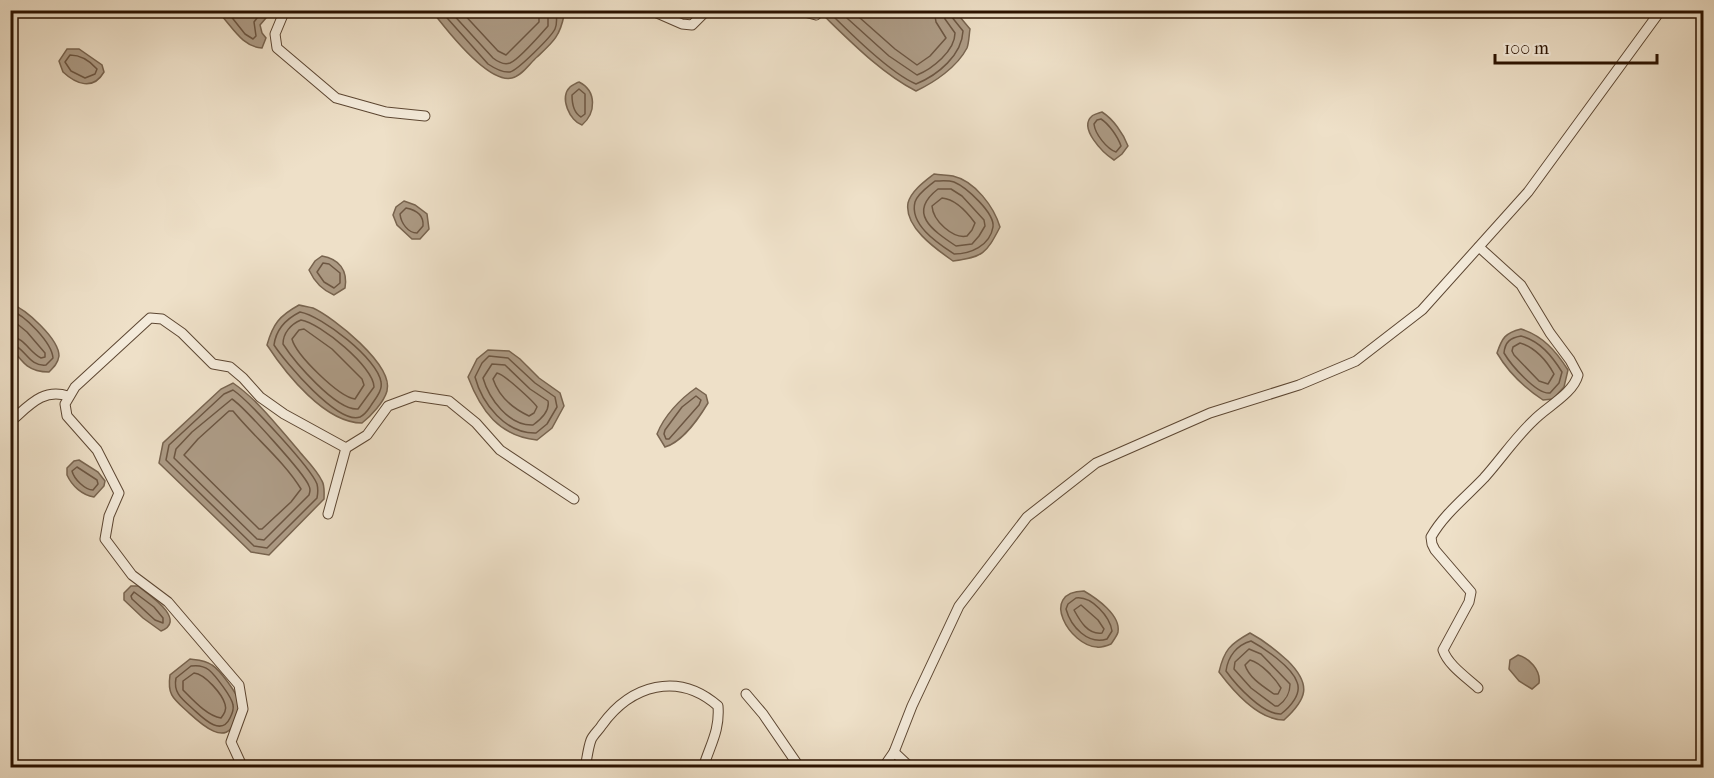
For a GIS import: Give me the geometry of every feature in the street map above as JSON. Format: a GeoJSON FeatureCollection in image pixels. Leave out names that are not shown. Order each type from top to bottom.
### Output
{"type":"FeatureCollection","features":[{"type":"Feature","properties":{"kind":"street"},"geometry":{"type":"LineString","coordinates":[[285,10],[275,34],[277,48],[336,98],[386,112],[425,116]]}},
{"type":"Feature","properties":{"kind":"street"},"geometry":{"type":"LineString","coordinates":[[651,10],[682,24],[692,25],[707,10]]}},
{"type":"Feature","properties":{"kind":"street"},"geometry":{"type":"LineString","coordinates":[[797,10],[816,15]]}},
{"type":"Feature","properties":{"kind":"street"},"geometry":{"type":"LineString","coordinates":[[883,768],[894,752],[916,696],[959,606],[1027,517],[1096,463],[1210,412],[1299,385],[1356,360],[1422,310],[1528,192],[1662,10]]}},
{"type":"Feature","properties":{"kind":"street"},"geometry":{"type":"LineString","coordinates":[[1478,688],[1453,665],[1443,650],[1469,602],[1471,592],[1435,550],[1431,537],[1446,515],[1484,478],[1522,432],[1577,381],[1578,375],[1521,285],[1479,247]]}},
{"type":"Feature","properties":{"kind":"street"},"geometry":{"type":"LineString","coordinates":[[243,768],[231,742],[243,709],[239,685],[168,602],[132,576],[105,539],[109,516],[119,493],[97,450],[67,416],[65,404],[68,396],[103,360],[150,318],[162,319],[182,333],[213,363],[230,368],[243,378],[260,397],[284,414],[346,448]]}},
{"type":"Feature","properties":{"kind":"street"},"geometry":{"type":"LineString","coordinates":[[10,422],[34,400],[56,392],[68,396]]}},
{"type":"Feature","properties":{"kind":"street"},"geometry":{"type":"LineString","coordinates":[[328,514],[346,448],[367,435],[388,406],[415,396],[450,401],[476,423],[500,450],[574,499]]}},
{"type":"Feature","properties":{"kind":"street"},"geometry":{"type":"LineString","coordinates":[[585,768],[591,740],[614,708],[638,693],[664,684],[691,689],[718,706],[719,720],[703,768]]}},
{"type":"Feature","properties":{"kind":"street"},"geometry":{"type":"LineString","coordinates":[[746,694],[763,714],[800,768]]}},
{"type":"Feature","properties":{"kind":"street"},"geometry":{"type":"LineString","coordinates":[[894,752],[911,768]]}},
{"type":"Feature","properties":{"kind":"water"},"geometry":{"type":"Polygon","coordinates":[[[560,10],[564,15],[555,39],[522,72],[512,78],[502,78],[480,64],[432,11],[560,10]]]}},
{"type":"Feature","properties":{"kind":"water"},"geometry":{"type":"Polygon","coordinates":[[[217,11],[272,11],[260,25],[266,38],[262,48],[248,44],[217,11]]]}},
{"type":"Feature","properties":{"kind":"water"},"geometry":{"type":"Polygon","coordinates":[[[821,11],[955,11],[970,29],[968,46],[951,68],[916,91],[890,75],[866,56],[821,11]]]}},
{"type":"Feature","properties":{"kind":"water"},"geometry":{"type":"Polygon","coordinates":[[[67,49],[79,49],[102,65],[104,72],[100,78],[90,84],[84,84],[73,80],[63,72],[59,61],[67,49]]]}},
{"type":"Feature","properties":{"kind":"water"},"geometry":{"type":"Polygon","coordinates":[[[579,82],[592,96],[590,114],[582,125],[570,114],[566,103],[570,87],[579,82]]]}},
{"type":"Feature","properties":{"kind":"water"},"geometry":{"type":"Polygon","coordinates":[[[1102,112],[1117,127],[1128,146],[1114,160],[1094,140],[1088,127],[1088,121],[1092,116],[1102,112]]]}},
{"type":"Feature","properties":{"kind":"water"},"geometry":{"type":"Polygon","coordinates":[[[934,174],[953,176],[969,183],[983,196],[993,211],[1000,227],[987,249],[977,256],[953,261],[923,236],[911,220],[908,203],[912,194],[934,174]]]}},
{"type":"Feature","properties":{"kind":"water"},"geometry":{"type":"Polygon","coordinates":[[[404,201],[415,205],[427,214],[429,229],[420,239],[412,239],[397,225],[393,215],[396,207],[404,201]]]}},
{"type":"Feature","properties":{"kind":"water"},"geometry":{"type":"Polygon","coordinates":[[[322,256],[338,263],[344,271],[345,288],[334,295],[319,285],[309,270],[322,256]]]}},
{"type":"Feature","properties":{"kind":"water"},"geometry":{"type":"Polygon","coordinates":[[[11,304],[33,318],[54,341],[59,356],[57,363],[49,372],[31,368],[22,362],[11,347],[11,304]]]}},
{"type":"Feature","properties":{"kind":"water"},"geometry":{"type":"Polygon","coordinates":[[[299,305],[313,308],[334,321],[360,343],[381,368],[387,380],[387,391],[377,409],[362,423],[348,421],[321,406],[296,382],[267,345],[278,321],[299,305]]]}},
{"type":"Feature","properties":{"kind":"water"},"geometry":{"type":"Polygon","coordinates":[[[1521,329],[1548,345],[1568,370],[1564,387],[1553,399],[1543,400],[1530,390],[1517,379],[1497,353],[1505,337],[1521,329]]]}},
{"type":"Feature","properties":{"kind":"water"},"geometry":{"type":"Polygon","coordinates":[[[488,350],[509,351],[560,393],[564,406],[552,428],[537,440],[524,438],[502,427],[493,420],[479,401],[468,377],[477,359],[488,350]]]}},
{"type":"Feature","properties":{"kind":"water"},"geometry":{"type":"Polygon","coordinates":[[[233,383],[268,415],[314,469],[324,485],[324,499],[269,555],[251,552],[159,463],[163,443],[221,389],[233,383]]]}},
{"type":"Feature","properties":{"kind":"water"},"geometry":{"type":"Polygon","coordinates":[[[696,388],[706,395],[708,403],[684,435],[665,447],[657,434],[660,427],[673,408],[696,388]]]}},
{"type":"Feature","properties":{"kind":"water"},"geometry":{"type":"Polygon","coordinates":[[[79,460],[98,472],[105,481],[104,486],[94,497],[78,489],[67,475],[67,468],[74,461],[79,460]]]}},
{"type":"Feature","properties":{"kind":"water"},"geometry":{"type":"Polygon","coordinates":[[[131,586],[138,586],[163,607],[170,620],[168,626],[161,631],[124,600],[124,593],[131,586]]]}},
{"type":"Feature","properties":{"kind":"water"},"geometry":{"type":"Polygon","coordinates":[[[1084,591],[1107,608],[1116,619],[1118,632],[1111,644],[1100,647],[1087,644],[1077,638],[1063,619],[1061,609],[1063,600],[1070,594],[1084,591]]]}},
{"type":"Feature","properties":{"kind":"water"},"geometry":{"type":"Polygon","coordinates":[[[1250,633],[1284,657],[1301,677],[1304,692],[1302,698],[1284,720],[1274,719],[1247,704],[1219,672],[1229,648],[1250,633]]]}},
{"type":"Feature","properties":{"kind":"water"},"geometry":{"type":"Polygon","coordinates":[[[1518,655],[1530,662],[1536,669],[1539,683],[1532,689],[1519,681],[1509,669],[1510,660],[1518,655]]]}},
{"type":"Feature","properties":{"kind":"water"},"geometry":{"type":"Polygon","coordinates":[[[190,659],[209,663],[228,682],[238,698],[237,713],[231,728],[226,732],[213,731],[194,718],[171,693],[170,675],[190,659]]]}}]}
